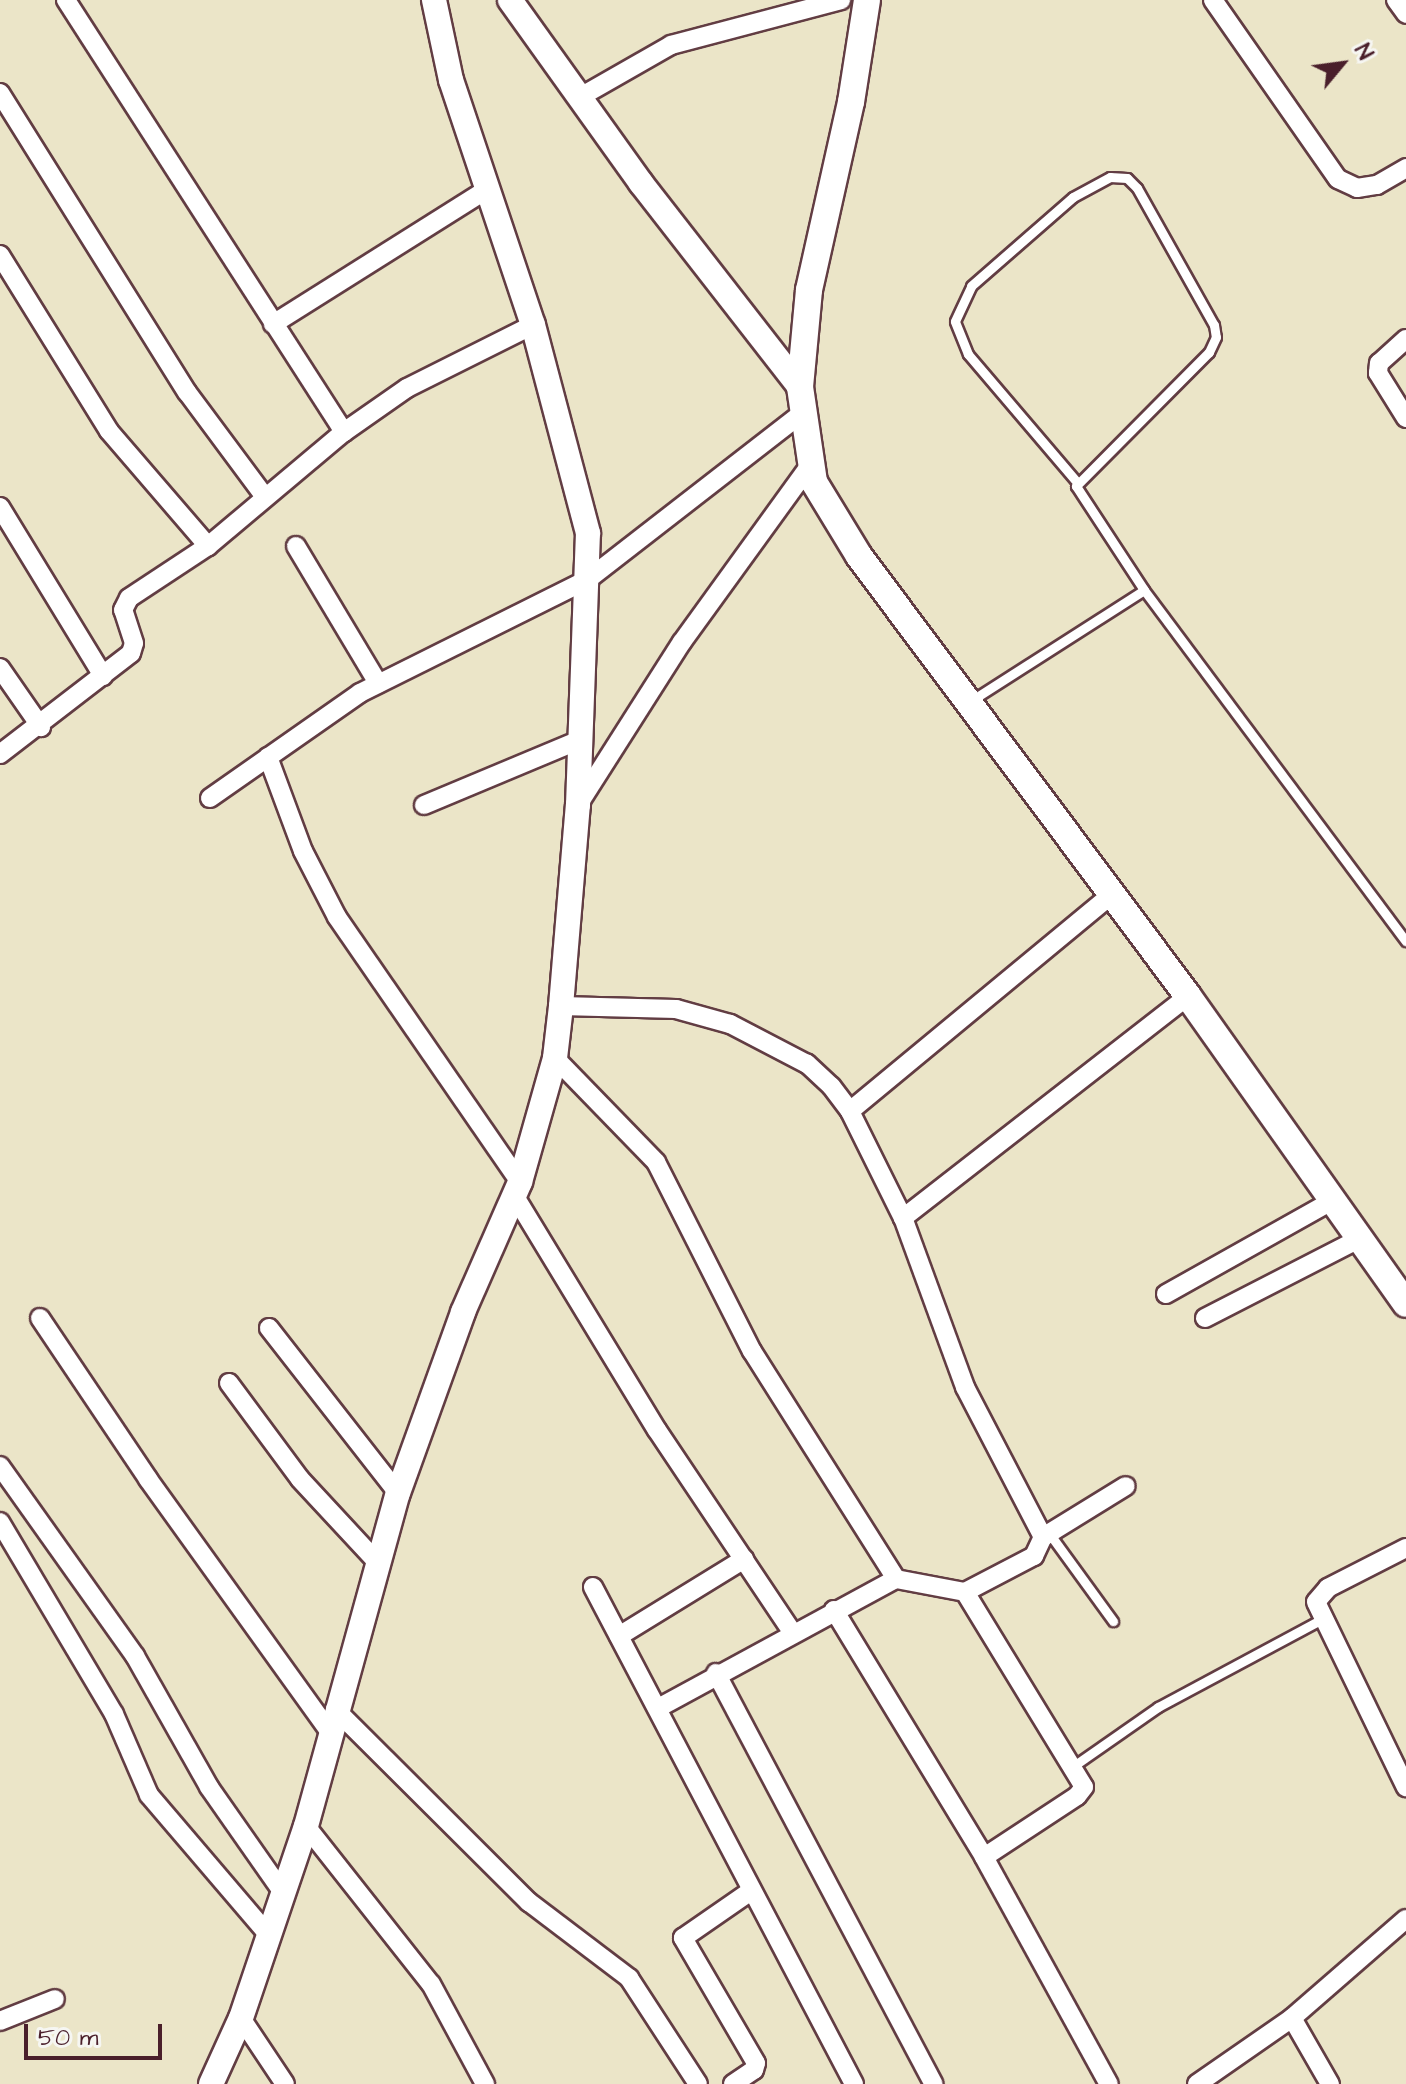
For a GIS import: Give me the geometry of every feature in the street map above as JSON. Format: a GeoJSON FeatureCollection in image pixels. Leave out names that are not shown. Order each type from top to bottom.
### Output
{"type":"FeatureCollection","features":[{"type":"Feature","properties":{"kind":"main road"},"geometry":{"type":"LineString","coordinates":[[867,0],[809,290],[800,387],[801,414],[814,482],[859,556],[1188,996],[1406,1304]]}},
{"type":"Feature","properties":{"kind":"street"},"geometry":{"type":"LineString","coordinates":[[66,0],[344,432]]}},
{"type":"Feature","properties":{"kind":"street"},"geometry":{"type":"LineString","coordinates":[[211,2084],[241,2018],[281,1890],[306,1826],[332,1720],[398,1493],[463,1312],[517,1189],[555,1058],[561,1006],[578,805],[577,741],[588,533],[578,481],[533,325],[484,191],[434,0]]}},
{"type":"Feature","properties":{"kind":"street"},"geometry":{"type":"LineString","coordinates":[[510,0],[800,387]]}},
{"type":"Feature","properties":{"kind":"street"},"geometry":{"type":"LineString","coordinates":[[580,97],[671,45],[841,0]]}},
{"type":"Feature","properties":{"kind":"street"},"geometry":{"type":"LineString","coordinates":[[1213,0],[1338,179],[1357,188],[1377,185],[1406,168]]}},
{"type":"Feature","properties":{"kind":"street"},"geometry":{"type":"LineString","coordinates":[[1396,0],[1406,14]]}},
{"type":"Feature","properties":{"kind":"street"},"geometry":{"type":"LineString","coordinates":[[0,93],[187,392],[265,497]]}},
{"type":"Feature","properties":{"kind":"street"},"geometry":{"type":"LineString","coordinates":[[273,324],[484,191]]}},
{"type":"Feature","properties":{"kind":"street"},"geometry":{"type":"LineString","coordinates":[[0,255],[109,431],[208,546]]}},
{"type":"Feature","properties":{"kind":"street"},"geometry":{"type":"LineString","coordinates":[[0,754],[41,727],[133,648],[125,603],[208,546],[344,432],[407,388],[533,325]]}},
{"type":"Feature","properties":{"kind":"street"},"geometry":{"type":"LineString","coordinates":[[1406,339],[1379,363],[1378,373],[1406,418]]}},
{"type":"Feature","properties":{"kind":"street"},"geometry":{"type":"LineString","coordinates":[[210,798],[378,683],[587,580],[801,414]]}},
{"type":"Feature","properties":{"kind":"street"},"geometry":{"type":"LineString","coordinates":[[578,805],[682,642],[810,465]]}},
{"type":"Feature","properties":{"kind":"street"},"geometry":{"type":"LineString","coordinates":[[0,507],[103,676]]}},
{"type":"Feature","properties":{"kind":"street"},"geometry":{"type":"LineString","coordinates":[[296,546],[378,683]]}},
{"type":"Feature","properties":{"kind":"street"},"geometry":{"type":"LineString","coordinates":[[0,668],[41,727]]}},
{"type":"Feature","properties":{"kind":"street"},"geometry":{"type":"LineString","coordinates":[[424,805],[577,741]]}},
{"type":"Feature","properties":{"kind":"street"},"geometry":{"type":"LineString","coordinates":[[268,757],[303,851],[337,917],[517,1189],[792,1632]]}},
{"type":"Feature","properties":{"kind":"street"},"geometry":{"type":"LineString","coordinates":[[850,1111],[1112,894]]}},
{"type":"Feature","properties":{"kind":"street"},"geometry":{"type":"LineString","coordinates":[[903,1218],[1188,996]]}},
{"type":"Feature","properties":{"kind":"street"},"geometry":{"type":"LineString","coordinates":[[561,1006],[676,1009],[730,1024],[807,1064],[850,1111],[903,1218],[965,1387],[1046,1535]]}},
{"type":"Feature","properties":{"kind":"street"},"geometry":{"type":"LineString","coordinates":[[555,1058],[656,1162],[752,1351],[896,1579]]}},
{"type":"Feature","properties":{"kind":"street"},"geometry":{"type":"LineString","coordinates":[[1166,1294],[1332,1201]]}},
{"type":"Feature","properties":{"kind":"street"},"geometry":{"type":"LineString","coordinates":[[1205,1318],[1359,1239]]}},
{"type":"Feature","properties":{"kind":"street"},"geometry":{"type":"LineString","coordinates":[[40,1318],[148,1479],[332,1720],[529,1902],[629,1978],[698,2084]]}},
{"type":"Feature","properties":{"kind":"street"},"geometry":{"type":"LineString","coordinates":[[269,1328],[398,1493]]}},
{"type":"Feature","properties":{"kind":"street"},"geometry":{"type":"LineString","coordinates":[[229,1383],[300,1479],[377,1562]]}},
{"type":"Feature","properties":{"kind":"street"},"geometry":{"type":"LineString","coordinates":[[2,1471],[135,1656],[209,1787],[281,1890]]}},
{"type":"Feature","properties":{"kind":"street"},"geometry":{"type":"LineString","coordinates":[[658,1708],[716,1673],[896,1579],[965,1592],[1034,1556],[1046,1535],[1126,1486]]}},
{"type":"Feature","properties":{"kind":"street"},"geometry":{"type":"LineString","coordinates":[[0,1522],[114,1714],[149,1795],[267,1933]]}},
{"type":"Feature","properties":{"kind":"street"},"geometry":{"type":"LineString","coordinates":[[1406,1548],[1321,1593],[1316,1602],[1406,1787]]}},
{"type":"Feature","properties":{"kind":"street"},"geometry":{"type":"LineString","coordinates":[[619,1636],[744,1559]]}},
{"type":"Feature","properties":{"kind":"street"},"geometry":{"type":"LineString","coordinates":[[593,1587],[854,2084]]}},
{"type":"Feature","properties":{"kind":"street"},"geometry":{"type":"LineString","coordinates":[[965,1592],[1072,1767],[1083,1792],[984,1857]]}},
{"type":"Feature","properties":{"kind":"street"},"geometry":{"type":"LineString","coordinates":[[834,1610],[984,1857],[1109,2084]]}},
{"type":"Feature","properties":{"kind":"street"},"geometry":{"type":"LineString","coordinates":[[716,1673],[934,2084]]}},
{"type":"Feature","properties":{"kind":"street"},"geometry":{"type":"LineString","coordinates":[[306,1826],[431,1984],[485,2084]]}},
{"type":"Feature","properties":{"kind":"street"},"geometry":{"type":"LineString","coordinates":[[733,2084],[754,2070],[756,2063],[683,1938],[751,1891]]}},
{"type":"Feature","properties":{"kind":"street"},"geometry":{"type":"LineString","coordinates":[[1197,2084],[1292,2018],[1406,1919]]}},
{"type":"Feature","properties":{"kind":"street"},"geometry":{"type":"LineString","coordinates":[[0,2021],[55,1999]]}},
{"type":"Feature","properties":{"kind":"street"},"geometry":{"type":"LineString","coordinates":[[241,2018],[285,2084]]}},
{"type":"Feature","properties":{"kind":"street"},"geometry":{"type":"LineString","coordinates":[[1292,2018],[1330,2084]]}},
{"type":"Feature","properties":{"kind":"lane"},"geometry":{"type":"LineString","coordinates":[[1076,481],[1209,352],[1216,337],[1199,297],[1137,188],[1127,178],[1110,177],[1073,197],[971,286],[955,321],[968,354],[1076,481],[1144,590],[1406,941]]}},
{"type":"Feature","properties":{"kind":"lane"},"geometry":{"type":"LineString","coordinates":[[969,702],[1144,590]]}},
{"type":"Feature","properties":{"kind":"lane"},"geometry":{"type":"LineString","coordinates":[[1046,1535],[1113,1621]]}},
{"type":"Feature","properties":{"kind":"lane"},"geometry":{"type":"LineString","coordinates":[[1072,1767],[1158,1707],[1322,1619]]}}]}
